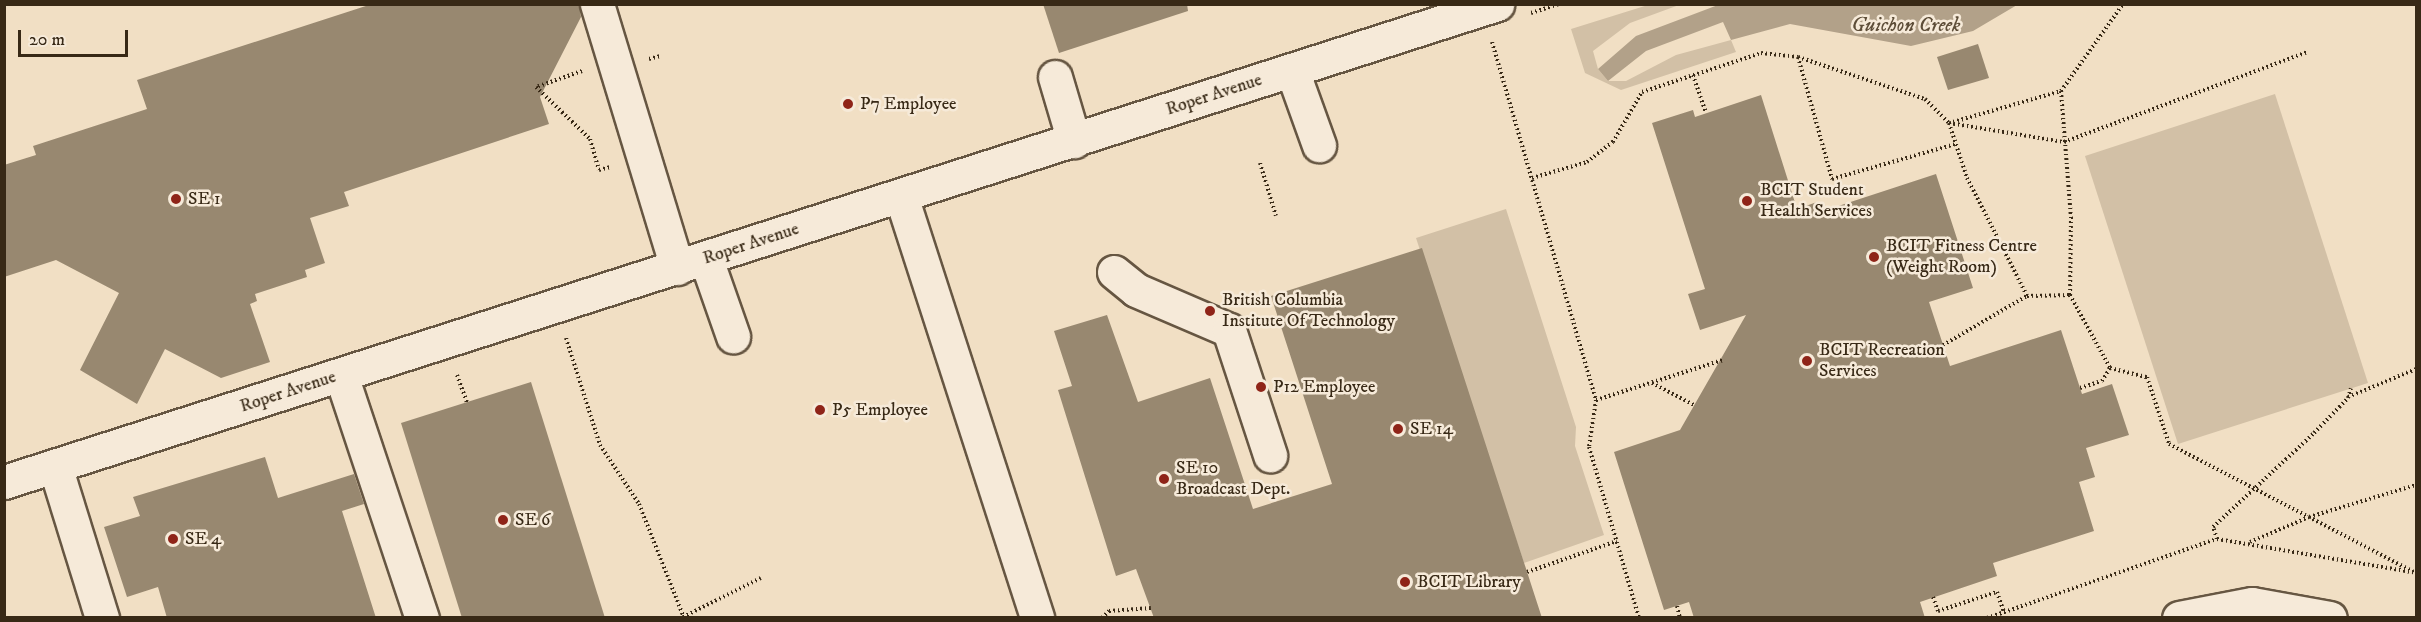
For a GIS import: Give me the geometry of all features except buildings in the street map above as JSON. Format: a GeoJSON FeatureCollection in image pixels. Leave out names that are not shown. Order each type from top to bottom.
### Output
{"type":"FeatureCollection","features":[{"type":"Feature","properties":{"kind":"street"},"geometry":{"type":"LineString","coordinates":[[597,4],[614,61],[692,263],[733,336]]}},
{"type":"Feature","properties":{"kind":"street","name":"Roper Avenue"},"geometry":{"type":"LineString","coordinates":[[4,482],[1074,141],[1292,70],[1460,10],[1497,4]]}},
{"type":"Feature","properties":{"kind":"street"},"geometry":{"type":"LineString","coordinates":[[1292,70],[1319,145]]}},
{"type":"Feature","properties":{"kind":"street"},"geometry":{"type":"LineString","coordinates":[[1055,77],[1074,141]]}},
{"type":"Feature","properties":{"kind":"street"},"geometry":{"type":"LineString","coordinates":[[901,196],[1037,618]]}},
{"type":"Feature","properties":{"kind":"street"},"geometry":{"type":"LineString","coordinates":[[1114,272],[1136,290],[1229,330],[1270,455]]}},
{"type":"Feature","properties":{"kind":"street"},"geometry":{"type":"LineString","coordinates":[[341,375],[422,618]]}},
{"type":"Feature","properties":{"kind":"street"},"geometry":{"type":"LineString","coordinates":[[55,466],[102,618]]}},
{"type":"Feature","properties":{"kind":"street"},"geometry":{"type":"LineString","coordinates":[[2179,618],[2252,604],[2330,618]]}},
{"type":"Feature","properties":{"kind":"path"},"geometry":{"type":"LineString","coordinates":[[1949,123],[2061,91],[2123,4]]}},
{"type":"Feature","properties":{"kind":"path"},"geometry":{"type":"LineString","coordinates":[[1491,37],[1596,400],[1589,447],[1639,618]]}},
{"type":"Feature","properties":{"kind":"path"},"geometry":{"type":"LineString","coordinates":[[1532,178],[1587,162],[1613,142],[1642,92],[1761,52],[1798,57],[1925,99],[1949,123],[1966,178],[2028,296]]}},
{"type":"Feature","properties":{"kind":"path"},"geometry":{"type":"LineString","coordinates":[[1949,123],[2064,142],[2307,52]]}},
{"type":"Feature","properties":{"kind":"path"},"geometry":{"type":"LineString","coordinates":[[1798,57],[1832,179],[1956,144]]}},
{"type":"Feature","properties":{"kind":"path"},"geometry":{"type":"LineString","coordinates":[[577,73],[536,87],[590,139],[599,170],[617,165]]}},
{"type":"Feature","properties":{"kind":"path"},"geometry":{"type":"LineString","coordinates":[[1693,75],[1706,113]]}},
{"type":"Feature","properties":{"kind":"path"},"geometry":{"type":"LineString","coordinates":[[2061,91],[2071,217],[2070,295],[2110,368],[2147,377],[2169,444],[2416,573]]}},
{"type":"Feature","properties":{"kind":"path"},"geometry":{"type":"LineString","coordinates":[[1260,163],[1276,216]]}},
{"type":"Feature","properties":{"kind":"path"},"geometry":{"type":"LineString","coordinates":[[1944,345],[2028,296],[2070,295]]}},
{"type":"Feature","properties":{"kind":"path"},"geometry":{"type":"LineString","coordinates":[[556,307],[600,445],[639,504],[683,616],[761,578]]}},
{"type":"Feature","properties":{"kind":"path"},"geometry":{"type":"LineString","coordinates":[[1596,400],[1723,360]]}},
{"type":"Feature","properties":{"kind":"path"},"geometry":{"type":"LineString","coordinates":[[453,363],[467,402]]}},
{"type":"Feature","properties":{"kind":"path"},"geometry":{"type":"LineString","coordinates":[[2080,388],[2102,381],[2110,368]]}},
{"type":"Feature","properties":{"kind":"path"},"geometry":{"type":"LineString","coordinates":[[2217,539],[2213,527],[2348,398],[2416,369]]}},
{"type":"Feature","properties":{"kind":"path"},"geometry":{"type":"LineString","coordinates":[[1652,383],[1694,405]]}},
{"type":"Feature","properties":{"kind":"path"},"geometry":{"type":"LineString","coordinates":[[2348,398],[2351,388]]}},
{"type":"Feature","properties":{"kind":"path"},"geometry":{"type":"LineString","coordinates":[[2248,543],[2309,517],[2416,485]]}},
{"type":"Feature","properties":{"kind":"path"},"geometry":{"type":"LineString","coordinates":[[1988,617],[2217,539],[2416,573]]}},
{"type":"Feature","properties":{"kind":"path"},"geometry":{"type":"LineString","coordinates":[[1527,572],[1617,541]]}},
{"type":"Feature","properties":{"kind":"path"},"geometry":{"type":"LineString","coordinates":[[1933,597],[1938,611],[1997,592],[2004,612]]}},
{"type":"Feature","properties":{"kind":"path"},"geometry":{"type":"LineString","coordinates":[[1677,606],[1680,618]]}},
{"type":"Feature","properties":{"kind":"path"},"geometry":{"type":"LineString","coordinates":[[1102,618],[1109,611],[1151,608]]}},
{"type":"Feature","properties":{"kind":"shaded area"},"geometry":{"type":"Polygon","coordinates":[[[1648,5],[1679,5],[1630,23],[1593,51],[1598,69],[1608,81],[1626,81],[1676,55],[1731,40],[1736,52],[1621,90],[1585,73],[1571,29],[1648,5]]]}},
{"type":"Feature","properties":{"kind":"shaded area"},"geometry":{"type":"Polygon","coordinates":[[[2275,94],[2368,383],[2178,444],[2085,156],[2275,94]]]}},
{"type":"Feature","properties":{"kind":"shaded area"},"geometry":{"type":"Polygon","coordinates":[[[1506,209],[1576,427],[1575,446],[1604,535],[1524,563],[1416,238],[1506,209]]]}},
{"type":"Feature","properties":{"kind":"water","name":"Guichon Creek"},"geometry":{"type":"Polygon","coordinates":[[[1718,5],[2017,5],[1973,31],[1911,46],[1790,24],[1731,40],[1723,22],[1646,51],[1608,81],[1598,69],[1636,36],[1718,5]]]}},
{"type":"Feature","properties":{"kind":"place","name":"P7 Employee"},"geometry":{"type":"Point","coordinates":[848,104]}},
{"type":"Feature","properties":{"kind":"place","name":"SE 1"},"geometry":{"type":"Point","coordinates":[176,199]}},
{"type":"Feature","properties":{"kind":"place","name":"BCIT Student Health Services"},"geometry":{"type":"Point","coordinates":[1747,201]}},
{"type":"Feature","properties":{"kind":"place","name":"BCIT Fitness Centre (Weight Room)"},"geometry":{"type":"Point","coordinates":[1874,257]}},
{"type":"Feature","properties":{"kind":"place","name":"British Columbia Institute Of Technology"},"geometry":{"type":"Point","coordinates":[1210,311]}},
{"type":"Feature","properties":{"kind":"place","name":"BCIT Recreation Services"},"geometry":{"type":"Point","coordinates":[1807,361]}},
{"type":"Feature","properties":{"kind":"place","name":"P12 Employee"},"geometry":{"type":"Point","coordinates":[1261,387]}},
{"type":"Feature","properties":{"kind":"place","name":"P5 Employee"},"geometry":{"type":"Point","coordinates":[820,410]}},
{"type":"Feature","properties":{"kind":"place","name":"SE 14"},"geometry":{"type":"Point","coordinates":[1398,429]}},
{"type":"Feature","properties":{"kind":"place","name":"SE 10 Broadcast Dept."},"geometry":{"type":"Point","coordinates":[1164,479]}},
{"type":"Feature","properties":{"kind":"place","name":"SE 6"},"geometry":{"type":"Point","coordinates":[503,520]}},
{"type":"Feature","properties":{"kind":"place","name":"SE 4"},"geometry":{"type":"Point","coordinates":[173,539]}},
{"type":"Feature","properties":{"kind":"place","name":"BCIT Library"},"geometry":{"type":"Point","coordinates":[1405,582]}}]}
